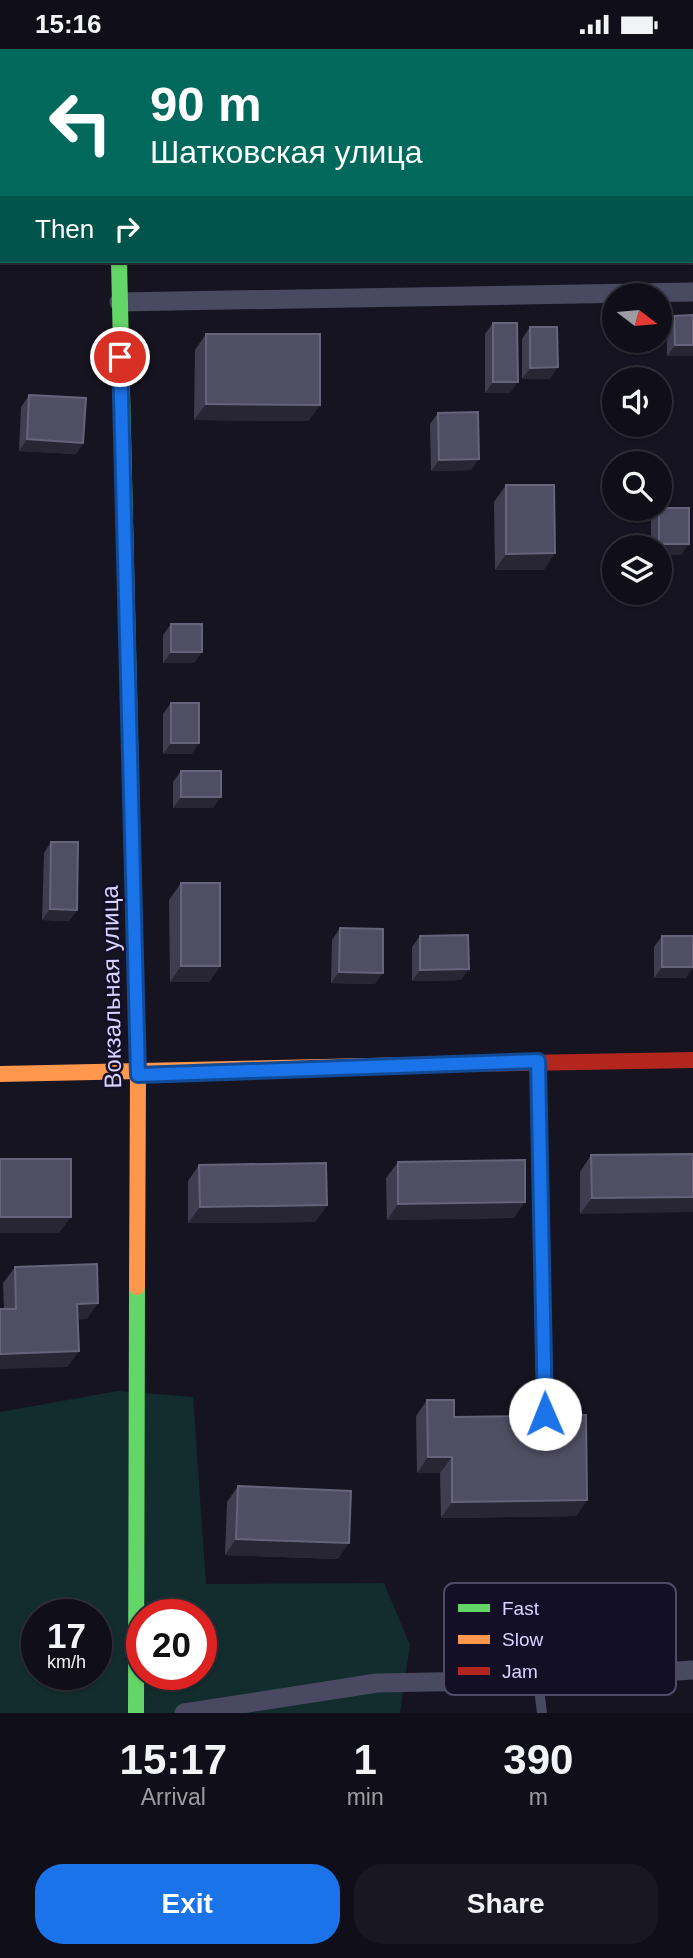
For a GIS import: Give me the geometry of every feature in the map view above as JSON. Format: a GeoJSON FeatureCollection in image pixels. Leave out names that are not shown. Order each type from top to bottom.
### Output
{"type":"FeatureCollection","features":[{"type":"Feature","properties":{"kind":"street","name":"Вокзальная улица"},"geometry":{"type":"LineString","coordinates":[[119,263],[138,1075],[136,1713]]}},
{"type":"Feature","properties":{"kind":"street"},"geometry":{"type":"LineString","coordinates":[[119,302],[693,292]]}},
{"type":"Feature","properties":{"kind":"street"},"geometry":{"type":"LineString","coordinates":[[0,1075],[138,1075],[538,1061],[693,1061]]}},
{"type":"Feature","properties":{"kind":"street"},"geometry":{"type":"LineString","coordinates":[[184,1713],[377,1683],[444,1682]]}},
{"type":"Feature","properties":{"kind":"lane"},"geometry":{"type":"LineString","coordinates":[[538,1061],[545,1414]]}},
{"type":"Feature","properties":{"kind":"lane"},"geometry":{"type":"LineString","coordinates":[[540,1695],[542,1713]]}},
{"type":"Feature","properties":{"kind":"green space"},"geometry":{"type":"Polygon","coordinates":[[[118,1391],[193,1397],[206,1584],[384,1583],[410,1645],[400,1713],[0,1713],[0,1412],[118,1391]]]}},
{"type":"Feature","properties":{"kind":"building"},"geometry":{"type":"Polygon","coordinates":[[[693,315],[693,345],[675,345],[674,316],[693,315]]]}},
{"type":"Feature","properties":{"kind":"building"},"geometry":{"type":"Polygon","coordinates":[[[493,323],[517,323],[518,382],[493,382],[493,323]]]}},
{"type":"Feature","properties":{"kind":"building"},"geometry":{"type":"Polygon","coordinates":[[[530,327],[557,327],[558,367],[530,368],[530,327]]]}},
{"type":"Feature","properties":{"kind":"building"},"geometry":{"type":"Polygon","coordinates":[[[206,334],[320,334],[320,405],[206,404],[206,334]]]}},
{"type":"Feature","properties":{"kind":"building"},"geometry":{"type":"Polygon","coordinates":[[[29,395],[86,398],[83,443],[27,439],[29,395]]]}},
{"type":"Feature","properties":{"kind":"building"},"geometry":{"type":"Polygon","coordinates":[[[478,412],[479,459],[439,460],[438,413],[478,412]]]}},
{"type":"Feature","properties":{"kind":"building"},"geometry":{"type":"Polygon","coordinates":[[[506,485],[554,485],[555,553],[506,554],[506,485]]]}},
{"type":"Feature","properties":{"kind":"building"},"geometry":{"type":"Polygon","coordinates":[[[672,508],[689,508],[689,544],[672,544],[672,535],[659,535],[659,521],[672,521],[672,508]]]}},
{"type":"Feature","properties":{"kind":"building"},"geometry":{"type":"Polygon","coordinates":[[[171,624],[202,624],[202,652],[171,652],[171,624]]]}},
{"type":"Feature","properties":{"kind":"building"},"geometry":{"type":"Polygon","coordinates":[[[171,703],[199,703],[199,743],[171,743],[171,703]]]}},
{"type":"Feature","properties":{"kind":"building"},"geometry":{"type":"Polygon","coordinates":[[[181,771],[221,771],[221,797],[181,797],[181,771]]]}},
{"type":"Feature","properties":{"kind":"building"},"geometry":{"type":"Polygon","coordinates":[[[51,842],[78,842],[77,910],[50,909],[51,842]]]}},
{"type":"Feature","properties":{"kind":"building"},"geometry":{"type":"Polygon","coordinates":[[[181,883],[220,883],[220,966],[181,966],[181,883]]]}},
{"type":"Feature","properties":{"kind":"building"},"geometry":{"type":"Polygon","coordinates":[[[340,928],[383,929],[383,973],[339,972],[340,928]]]}},
{"type":"Feature","properties":{"kind":"building"},"geometry":{"type":"Polygon","coordinates":[[[468,935],[469,969],[420,970],[420,936],[468,935]]]}},
{"type":"Feature","properties":{"kind":"building"},"geometry":{"type":"Polygon","coordinates":[[[662,936],[693,936],[693,967],[662,967],[662,936]]]}},
{"type":"Feature","properties":{"kind":"building"},"geometry":{"type":"Polygon","coordinates":[[[693,1154],[693,1197],[592,1198],[591,1155],[693,1154]]]}},
{"type":"Feature","properties":{"kind":"building"},"geometry":{"type":"Polygon","coordinates":[[[0,1159],[71,1159],[71,1217],[0,1217],[0,1159]]]}},
{"type":"Feature","properties":{"kind":"building"},"geometry":{"type":"Polygon","coordinates":[[[525,1160],[525,1202],[398,1204],[398,1162],[525,1160]]]}},
{"type":"Feature","properties":{"kind":"building"},"geometry":{"type":"Polygon","coordinates":[[[326,1163],[327,1205],[200,1207],[199,1165],[326,1163]]]}},
{"type":"Feature","properties":{"kind":"building"},"geometry":{"type":"Polygon","coordinates":[[[97,1264],[98,1303],[77,1304],[79,1351],[0,1354],[0,1309],[16,1309],[15,1267],[97,1264]]]}},
{"type":"Feature","properties":{"kind":"building"},"geometry":{"type":"Polygon","coordinates":[[[427,1400],[454,1400],[454,1417],[586,1415],[587,1500],[452,1502],[452,1457],[428,1457],[427,1400]]]}},
{"type":"Feature","properties":{"kind":"building"},"geometry":{"type":"Polygon","coordinates":[[[238,1486],[351,1491],[349,1543],[236,1539],[238,1486]]]}},
{"type":"Feature","properties":{"kind":"traffic: fast"},"geometry":{"type":"LineString","coordinates":[[119,263],[133,866]]}},
{"type":"Feature","properties":{"kind":"traffic: fast"},"geometry":{"type":"LineString","coordinates":[[136,1713],[137,1287]]}},
{"type":"Feature","properties":{"kind":"traffic: slow"},"geometry":{"type":"LineString","coordinates":[[133,866],[138,1075],[137,1287]]}},
{"type":"Feature","properties":{"kind":"traffic: slow"},"geometry":{"type":"LineString","coordinates":[[0,1074],[460,1064]]}},
{"type":"Feature","properties":{"kind":"traffic: jam"},"geometry":{"type":"LineString","coordinates":[[460,1064],[693,1060]]}},
{"type":"Feature","properties":{"kind":"route"},"geometry":{"type":"LineString","coordinates":[[120,357],[138,1075],[538,1061],[545,1414]]}}]}
